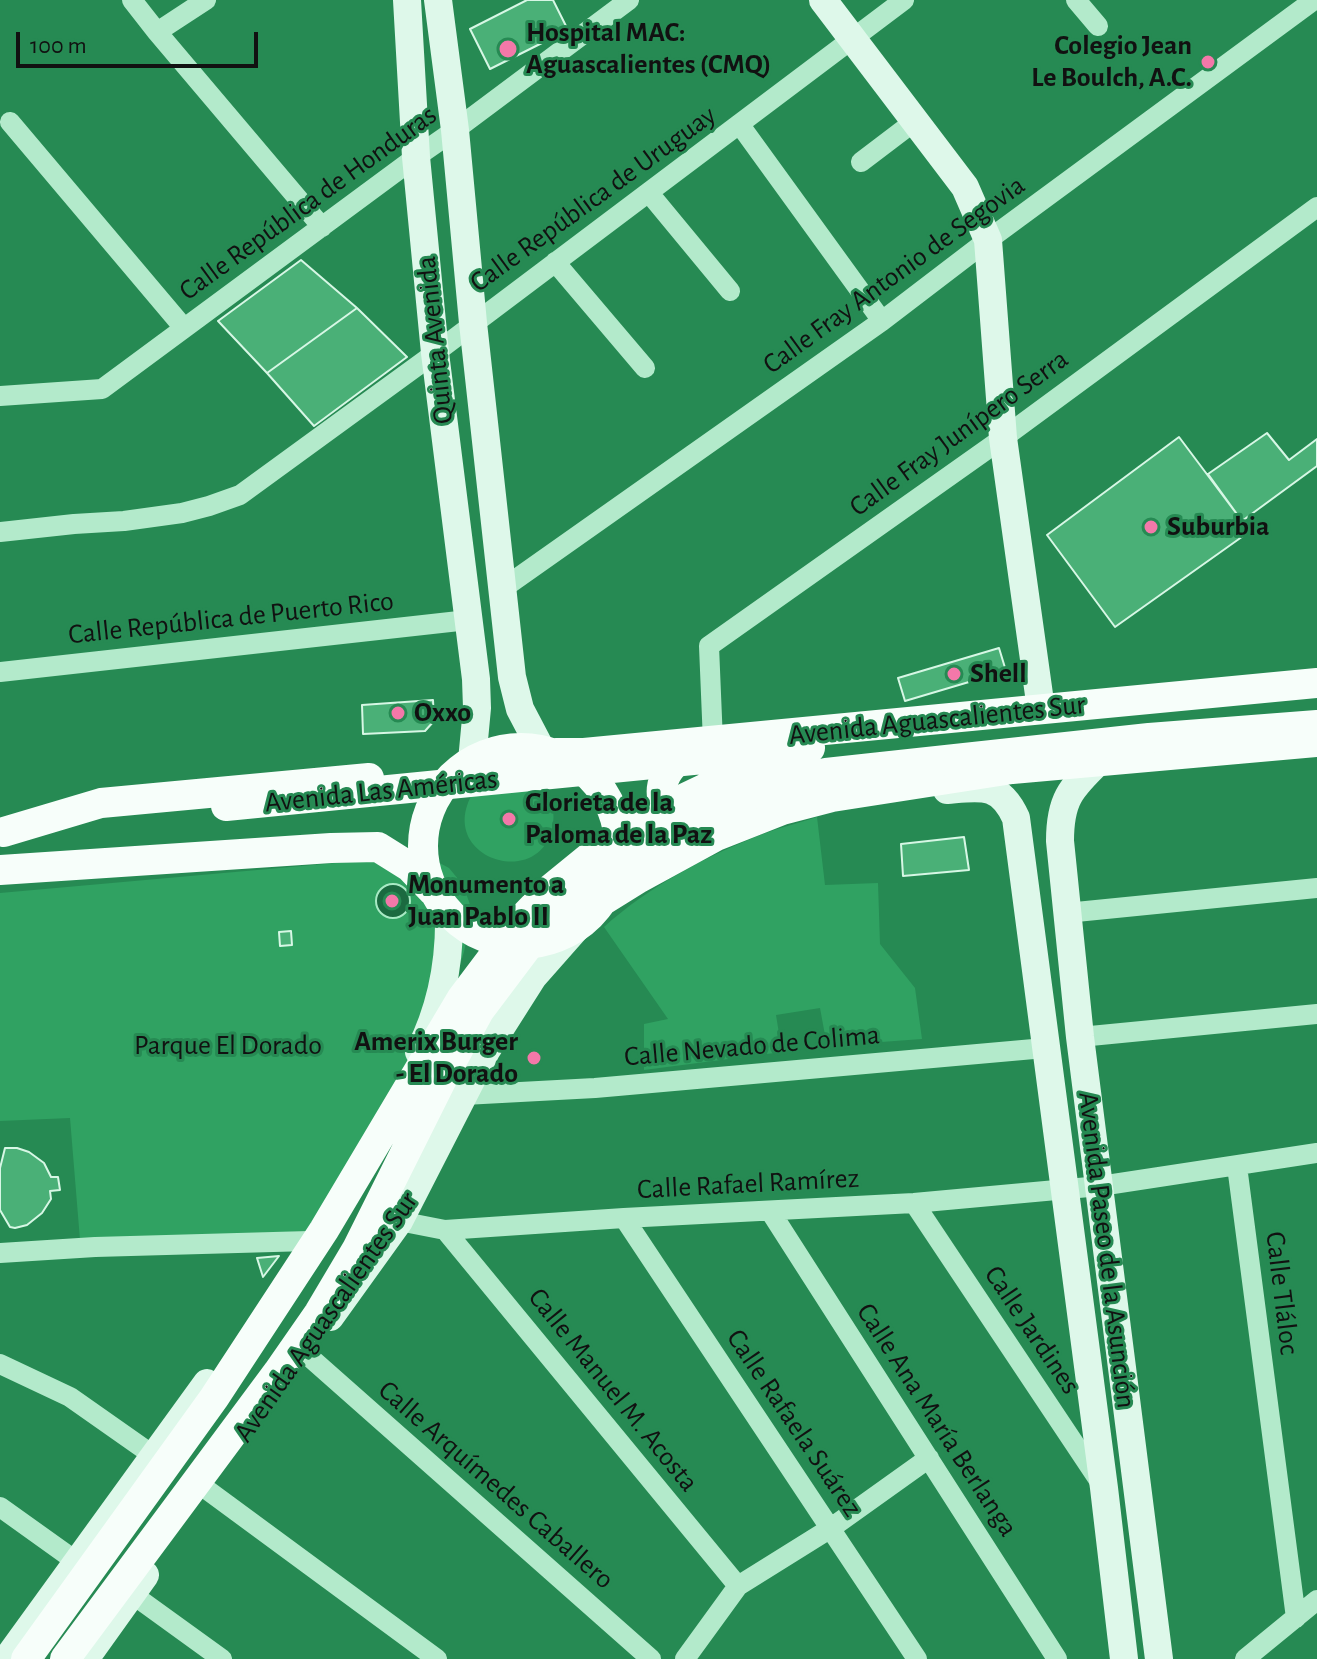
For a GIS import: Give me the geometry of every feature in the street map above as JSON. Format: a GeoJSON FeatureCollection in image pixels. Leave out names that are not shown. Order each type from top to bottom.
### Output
{"type":"FeatureCollection","features":[{"type":"Feature","properties":{"kind":"main road","name":"Avenida Aguascalientes Sur"},"geometry":{"type":"LineString","coordinates":[[441,902],[424,866],[423,840],[428,814],[440,790],[465,766],[488,753],[524,747],[584,753],[1317,683]]}},
{"type":"Feature","properties":{"kind":"main road","name":"Avenida Aguascalientes Sur"},"geometry":{"type":"LineString","coordinates":[[26,1659],[214,1398],[324,1230],[462,998],[520,921],[552,888],[606,844],[666,807],[729,777],[810,748],[1317,701]]}},
{"type":"Feature","properties":{"kind":"main road","name":"Avenida Aguascalientes Sur"},"geometry":{"type":"LineString","coordinates":[[65,1659],[319,1313],[357,1249],[479,1011],[537,934],[601,876],[685,822],[739,798],[826,773],[1149,738],[1317,725]]}},
{"type":"Feature","properties":{"kind":"main road"},"geometry":{"type":"LineString","coordinates":[[713,742],[677,760],[664,777],[662,800],[675,820],[692,833],[716,836]]}},
{"type":"Feature","properties":{"kind":"main road","name":"Avenida Aguascalientes Sur"},"geometry":{"type":"LineString","coordinates":[[602,901],[716,836],[782,810],[832,797],[1012,769],[1317,742]]}},
{"type":"Feature","properties":{"kind":"main road","name":"Avenida Las Américas"},"geometry":{"type":"LineString","coordinates":[[2,832],[226,806],[810,748]]}},
{"type":"Feature","properties":{"kind":"main road","name":"Avenida Aguascalientes Sur"},"geometry":{"type":"LineString","coordinates":[[331,848],[378,847],[410,867],[471,931],[511,943],[552,939],[578,926],[602,901],[613,882],[619,860],[619,838],[615,816],[593,778],[576,764],[549,751]]}},
{"type":"Feature","properties":{"kind":"main road","name":"Avenida Aguascalientes Sur"},"geometry":{"type":"LineString","coordinates":[[2,832],[101,803],[465,766]]}},
{"type":"Feature","properties":{"kind":"main road","name":"Avenida Las Américas"},"geometry":{"type":"LineString","coordinates":[[0,870],[331,848]]}},
{"type":"Feature","properties":{"kind":"street"},"geometry":{"type":"LineString","coordinates":[[132,0],[322,227]]}},
{"type":"Feature","properties":{"kind":"street"},"geometry":{"type":"LineString","coordinates":[[157,32],[206,0]]}},
{"type":"Feature","properties":{"kind":"street","name":"Quinta Avenida"},"geometry":{"type":"LineString","coordinates":[[407,0],[416,157],[435,353],[476,679],[477,708],[465,766]]}},
{"type":"Feature","properties":{"kind":"street","name":"Quinta Avenida"},"geometry":{"type":"LineString","coordinates":[[438,0],[455,130],[512,677],[520,709],[549,751]]}},
{"type":"Feature","properties":{"kind":"street","name":"Calle República de Honduras"},"geometry":{"type":"LineString","coordinates":[[0,396],[102,389],[629,0]]}},
{"type":"Feature","properties":{"kind":"street"},"geometry":{"type":"LineString","coordinates":[[823,0],[965,187],[988,240],[1003,438],[1041,709]]}},
{"type":"Feature","properties":{"kind":"street","name":"Calle República de Uruguay"},"geometry":{"type":"LineString","coordinates":[[0,532],[182,513],[240,495],[435,353],[904,0]]}},
{"type":"Feature","properties":{"kind":"street"},"geometry":{"type":"LineString","coordinates":[[1076,0],[1098,26]]}},
{"type":"Feature","properties":{"kind":"street","name":"Calle Fray Antonio de Segovia"},"geometry":{"type":"LineString","coordinates":[[502,589],[882,321],[1314,0]]}},
{"type":"Feature","properties":{"kind":"street"},"geometry":{"type":"LineString","coordinates":[[861,162],[915,121]]}},
{"type":"Feature","properties":{"kind":"street"},"geometry":{"type":"LineString","coordinates":[[10,122],[184,328]]}},
{"type":"Feature","properties":{"kind":"street"},"geometry":{"type":"LineString","coordinates":[[740,125],[882,321]]}},
{"type":"Feature","properties":{"kind":"street"},"geometry":{"type":"LineString","coordinates":[[649,193],[730,291]]}},
{"type":"Feature","properties":{"kind":"street","name":"Calle Fray Junípero Serra"},"geometry":{"type":"LineString","coordinates":[[713,742],[709,646],[1003,438],[1317,207]]}},
{"type":"Feature","properties":{"kind":"street"},"geometry":{"type":"LineString","coordinates":[[555,262],[645,368]]}},
{"type":"Feature","properties":{"kind":"street","name":"Calle República de Puerto Rico"},"geometry":{"type":"LineString","coordinates":[[0,672],[468,620]]}},
{"type":"Feature","properties":{"kind":"street","name":"Avenida Paseo de la Asunción"},"geometry":{"type":"LineString","coordinates":[[1099,761],[1075,784],[1066,800],[1060,823],[1060,841],[1080,1037],[1159,1659]]}},
{"type":"Feature","properties":{"kind":"street","name":"Avenida Paseo de la Asunción"},"geometry":{"type":"LineString","coordinates":[[878,791],[894,794],[974,787],[996,791],[1009,803],[1016,818],[1124,1659]]}},
{"type":"Feature","properties":{"kind":"street"},"geometry":{"type":"LineString","coordinates":[[1021,851],[1027,843],[1038,839],[1060,841]]}},
{"type":"Feature","properties":{"kind":"street"},"geometry":{"type":"LineString","coordinates":[[1066,913],[1317,888]]}},
{"type":"Feature","properties":{"kind":"street","name":"Avenida Aguascalientes Sur"},"geometry":{"type":"LineString","coordinates":[[4,1658],[309,1241],[397,1094],[428,1035],[445,982],[449,935],[441,902]]}},
{"type":"Feature","properties":{"kind":"street","name":"Avenida Aguascalientes Sur"},"geometry":{"type":"LineString","coordinates":[[85,1659],[399,1221],[486,1051],[533,977],[578,926]]}},
{"type":"Feature","properties":{"kind":"street"},"geometry":{"type":"LineString","coordinates":[[1080,1037],[1317,1014]]}},
{"type":"Feature","properties":{"kind":"street","name":"Calle Nevado de Colima"},"geometry":{"type":"LineString","coordinates":[[464,1095],[595,1088],[1045,1048]]}},
{"type":"Feature","properties":{"kind":"street","name":"Calle Rafael Ramírez"},"geometry":{"type":"LineString","coordinates":[[399,1221],[445,1230],[914,1203],[1100,1186],[1317,1153]]}},
{"type":"Feature","properties":{"kind":"street","name":"Calle Tláloc"},"geometry":{"type":"LineString","coordinates":[[1237,1166],[1296,1618]]}},
{"type":"Feature","properties":{"kind":"street","name":"Calle Jardines"},"geometry":{"type":"LineString","coordinates":[[914,1203],[1104,1488]]}},
{"type":"Feature","properties":{"kind":"street","name":"Calle Ana María Berlanga"},"geometry":{"type":"LineString","coordinates":[[770,1211],[1057,1659]]}},
{"type":"Feature","properties":{"kind":"street","name":"Calle Rafaela Suárez"},"geometry":{"type":"LineString","coordinates":[[624,1218],[917,1659]]}},
{"type":"Feature","properties":{"kind":"street","name":"Calle Manuel M. Acosta"},"geometry":{"type":"LineString","coordinates":[[445,1230],[738,1586]]}},
{"type":"Feature","properties":{"kind":"street"},"geometry":{"type":"LineString","coordinates":[[0,1253],[309,1241]]}},
{"type":"Feature","properties":{"kind":"street","name":"Calle Arquímedes Caballero"},"geometry":{"type":"LineString","coordinates":[[305,1353],[651,1659]]}},
{"type":"Feature","properties":{"kind":"street"},"geometry":{"type":"LineString","coordinates":[[0,1364],[70,1397],[154,1456]]}},
{"type":"Feature","properties":{"kind":"street"},"geometry":{"type":"LineString","coordinates":[[685,1659],[738,1586],[831,1528],[929,1458]]}},
{"type":"Feature","properties":{"kind":"street"},"geometry":{"type":"LineString","coordinates":[[206,1489],[437,1659]]}},
{"type":"Feature","properties":{"kind":"street"},"geometry":{"type":"LineString","coordinates":[[0,1507],[77,1562]]}},
{"type":"Feature","properties":{"kind":"street"},"geometry":{"type":"LineString","coordinates":[[132,1594],[222,1659]]}},
{"type":"Feature","properties":{"kind":"street"},"geometry":{"type":"LineString","coordinates":[[1245,1659],[1317,1600]]}},
{"type":"Feature","properties":{"kind":"green space","name":"Glorieta de la Paloma de la Paz"},"geometry":{"type":"Polygon","coordinates":[[[534,780],[547,794],[553,811],[553,824],[544,846],[529,858],[511,862],[492,858],[476,847],[466,831],[466,810],[478,785],[534,780]]]}},
{"type":"Feature","properties":{"kind":"green space"},"geometry":{"type":"Polygon","coordinates":[[[817,817],[825,885],[878,883],[880,944],[915,988],[922,1039],[827,1046],[820,1008],[776,1015],[782,1052],[644,1070],[644,1024],[668,1019],[604,927],[659,886],[700,862],[763,834],[817,817]]]}},
{"type":"Feature","properties":{"kind":"green space","name":"Parque El Dorado"},"geometry":{"type":"Polygon","coordinates":[[[425,855],[449,868],[463,885],[472,910],[464,952],[441,1026],[315,1231],[80,1240],[70,1118],[0,1121],[0,893],[425,855]]]}},
{"type":"Feature","properties":{"kind":"shaded area"},"geometry":{"type":"Polygon","coordinates":[[[393,884],[405,889],[410,901],[405,913],[393,918],[381,913],[376,901],[381,889],[393,884]]]}},
{"type":"Feature","properties":{"kind":"building"},"geometry":{"type":"Polygon","coordinates":[[[527,0],[553,0],[568,30],[490,69],[470,29],[527,0]]]}},
{"type":"Feature","properties":{"kind":"building"},"geometry":{"type":"Polygon","coordinates":[[[301,260],[357,308],[267,373],[218,321],[301,260]]]}},
{"type":"Feature","properties":{"kind":"building"},"geometry":{"type":"Polygon","coordinates":[[[357,308],[407,357],[314,426],[267,373],[357,308]]]}},
{"type":"Feature","properties":{"kind":"building"},"geometry":{"type":"Polygon","coordinates":[[[1267,433],[1289,460],[1317,439],[1317,466],[1242,521],[1208,474],[1267,433]]]}},
{"type":"Feature","properties":{"kind":"building","name":"Suburbia"},"geometry":{"type":"Polygon","coordinates":[[[1179,437],[1242,521],[1246,534],[1115,627],[1047,535],[1179,437]]]}},
{"type":"Feature","properties":{"kind":"building","name":"Shell"},"geometry":{"type":"Polygon","coordinates":[[[999,648],[1006,671],[905,701],[898,678],[999,648]]]}},
{"type":"Feature","properties":{"kind":"building","name":"Oxxo"},"geometry":{"type":"Polygon","coordinates":[[[433,700],[434,721],[425,731],[363,734],[362,705],[433,700]]]}},
{"type":"Feature","properties":{"kind":"building"},"geometry":{"type":"Polygon","coordinates":[[[964,837],[969,870],[903,876],[901,844],[964,837]]]}},
{"type":"Feature","properties":{"kind":"building"},"geometry":{"type":"Polygon","coordinates":[[[291,931],[292,945],[280,946],[279,932],[291,931]]]}},
{"type":"Feature","properties":{"kind":"building"},"geometry":{"type":"Polygon","coordinates":[[[5,1148],[29,1152],[44,1163],[51,1177],[58,1177],[60,1190],[50,1191],[51,1199],[42,1213],[27,1225],[15,1228],[10,1227],[0,1210],[0,1168],[5,1148]]]}},
{"type":"Feature","properties":{"kind":"building"},"geometry":{"type":"Polygon","coordinates":[[[279,1256],[263,1277],[257,1258],[279,1256]]]}},
{"type":"Feature","properties":{"kind":"place","name":"Hospital MAC: Aguascalientes (CMQ)"},"geometry":{"type":"Point","coordinates":[508,49]}},
{"type":"Feature","properties":{"kind":"place","name":"Colegio Jean Le Boulch, A.C."},"geometry":{"type":"Point","coordinates":[1208,62]}},
{"type":"Feature","properties":{"kind":"place","name":"Suburbia"},"geometry":{"type":"Point","coordinates":[1151,527]}},
{"type":"Feature","properties":{"kind":"place","name":"Shell"},"geometry":{"type":"Point","coordinates":[954,674]}},
{"type":"Feature","properties":{"kind":"place","name":"Oxxo"},"geometry":{"type":"Point","coordinates":[398,713]}},
{"type":"Feature","properties":{"kind":"place","name":"Glorieta de la Paloma de la Paz"},"geometry":{"type":"Point","coordinates":[509,819]}},
{"type":"Feature","properties":{"kind":"place","name":"Monumento a Juan Pablo II"},"geometry":{"type":"Point","coordinates":[392,901]}},
{"type":"Feature","properties":{"kind":"place","name":"Amerix Burger - El Dorado"},"geometry":{"type":"Point","coordinates":[534,1058]}}]}
